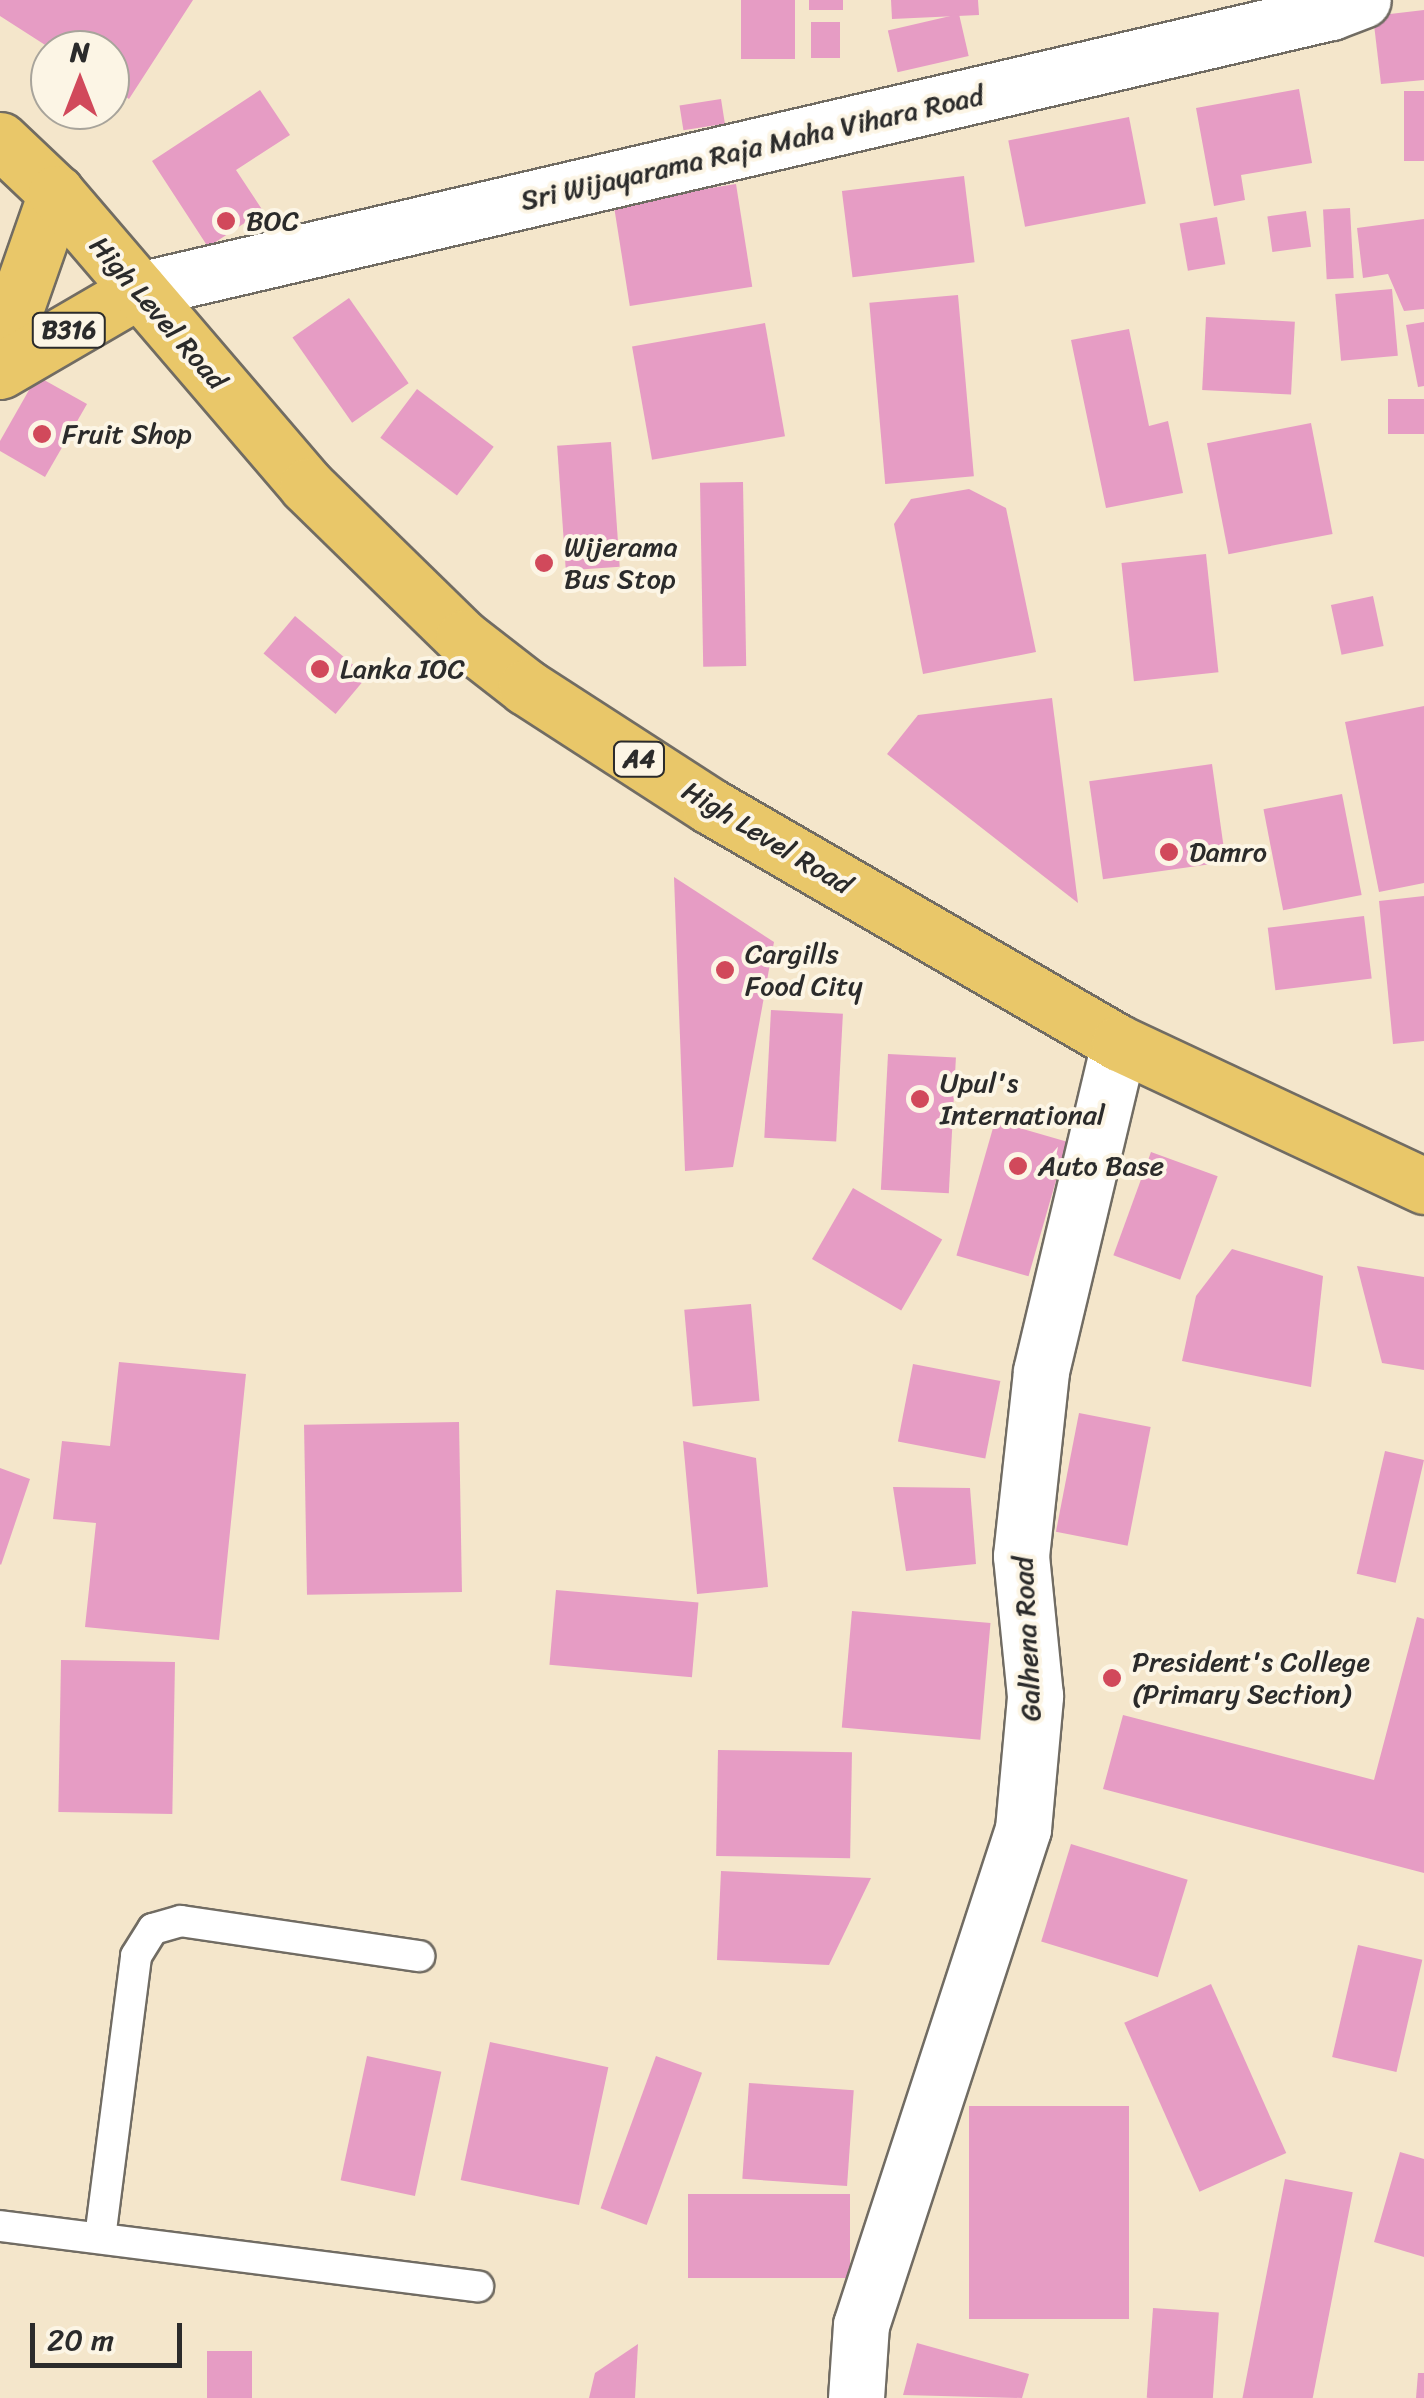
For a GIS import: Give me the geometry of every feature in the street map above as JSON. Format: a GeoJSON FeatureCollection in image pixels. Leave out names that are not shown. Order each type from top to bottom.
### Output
{"type":"FeatureCollection","features":[{"type":"Feature","properties":{"kind":"main road","name":"High Level Road"},"geometry":{"type":"LineString","coordinates":[[0,140],[56,193],[306,486],[479,650],[710,806],[1119,1043],[1424,1186]]}},
{"type":"Feature","properties":{"kind":"main road","name":"B316"},"geometry":{"type":"LineString","coordinates":[[0,353],[56,193]]}},
{"type":"Feature","properties":{"kind":"main road","name":"B316"},"geometry":{"type":"LineString","coordinates":[[0,371],[138,290]]}},
{"type":"Feature","properties":{"kind":"street","name":"Sri Wijayarama Raja Maha Vihara Road"},"geometry":{"type":"LineString","coordinates":[[138,290],[1332,12],[1363,0]]}},
{"type":"Feature","properties":{"kind":"street","name":"Galhena Road"},"geometry":{"type":"LineString","coordinates":[[856,2398],[861,2325],[1023,1829],[1035,1696],[1021,1556],[1041,1371],[1119,1043]]}},
{"type":"Feature","properties":{"kind":"lane"},"geometry":{"type":"LineString","coordinates":[[100,2238],[136,1956],[153,1929],[181,1921],[420,1956]]}},
{"type":"Feature","properties":{"kind":"lane"},"geometry":{"type":"LineString","coordinates":[[0,2226],[478,2286]]}},
{"type":"Feature","properties":{"kind":"building"},"geometry":{"type":"Polygon","coordinates":[[[0,0],[193,0],[130,97],[130,30],[30,30],[30,35],[0,16],[0,0]]]}},
{"type":"Feature","properties":{"kind":"building"},"geometry":{"type":"Polygon","coordinates":[[[741,0],[795,0],[795,59],[741,59],[741,0]]]}},
{"type":"Feature","properties":{"kind":"building"},"geometry":{"type":"Polygon","coordinates":[[[809,0],[843,0],[843,10],[809,10],[809,0]]]}},
{"type":"Feature","properties":{"kind":"building"},"geometry":{"type":"Polygon","coordinates":[[[891,0],[978,0],[979,15],[892,19],[891,0]]]}},
{"type":"Feature","properties":{"kind":"building"},"geometry":{"type":"Polygon","coordinates":[[[1424,10],[1424,80],[1381,84],[1373,16],[1424,10]]]}},
{"type":"Feature","properties":{"kind":"building"},"geometry":{"type":"Polygon","coordinates":[[[959,14],[969,56],[898,72],[888,30],[959,14]]]}},
{"type":"Feature","properties":{"kind":"building"},"geometry":{"type":"Polygon","coordinates":[[[811,22],[840,22],[840,58],[811,58],[811,22]]]}},
{"type":"Feature","properties":{"kind":"building"},"geometry":{"type":"Polygon","coordinates":[[[1299,89],[1312,163],[1241,175],[1245,200],[1214,206],[1196,108],[1299,89]]]}},
{"type":"Feature","properties":{"kind":"building"},"geometry":{"type":"Polygon","coordinates":[[[260,90],[290,135],[236,170],[263,211],[208,247],[152,161],[260,90]]]}},
{"type":"Feature","properties":{"kind":"building"},"geometry":{"type":"Polygon","coordinates":[[[1404,91],[1424,91],[1424,161],[1404,161],[1404,91]]]}},
{"type":"Feature","properties":{"kind":"building"},"geometry":{"type":"Polygon","coordinates":[[[721,99],[725,124],[683,130],[680,106],[721,99]]]}},
{"type":"Feature","properties":{"kind":"building"},"geometry":{"type":"Polygon","coordinates":[[[1129,117],[1146,203],[1025,227],[1008,140],[1129,117]]]}},
{"type":"Feature","properties":{"kind":"building"},"geometry":{"type":"Polygon","coordinates":[[[964,176],[975,262],[853,277],[842,191],[964,176]]]}},
{"type":"Feature","properties":{"kind":"building"},"geometry":{"type":"Polygon","coordinates":[[[736,184],[752,287],[630,306],[614,203],[736,184]]]}},
{"type":"Feature","properties":{"kind":"building"},"geometry":{"type":"Polygon","coordinates":[[[1350,208],[1354,278],[1327,279],[1323,209],[1350,208]]]}},
{"type":"Feature","properties":{"kind":"building"},"geometry":{"type":"Polygon","coordinates":[[[1306,211],[1311,247],[1272,252],[1267,216],[1306,211]]]}},
{"type":"Feature","properties":{"kind":"building"},"geometry":{"type":"Polygon","coordinates":[[[1217,217],[1225,264],[1188,271],[1180,224],[1217,217]]]}},
{"type":"Feature","properties":{"kind":"building"},"geometry":{"type":"Polygon","coordinates":[[[1424,219],[1424,309],[1404,311],[1388,274],[1363,278],[1357,228],[1424,219]]]}},
{"type":"Feature","properties":{"kind":"building"},"geometry":{"type":"Polygon","coordinates":[[[1392,289],[1398,356],[1341,361],[1335,294],[1392,289]]]}},
{"type":"Feature","properties":{"kind":"building"},"geometry":{"type":"Polygon","coordinates":[[[958,295],[974,476],[885,484],[869,303],[958,295]]]}},
{"type":"Feature","properties":{"kind":"building"},"geometry":{"type":"Polygon","coordinates":[[[349,298],[409,383],[352,423],[292,338],[349,298]]]}},
{"type":"Feature","properties":{"kind":"building"},"geometry":{"type":"Polygon","coordinates":[[[1206,317],[1295,322],[1291,395],[1202,390],[1206,317]]]}},
{"type":"Feature","properties":{"kind":"building"},"geometry":{"type":"Polygon","coordinates":[[[1424,322],[1424,386],[1418,387],[1406,325],[1424,322]]]}},
{"type":"Feature","properties":{"kind":"building"},"geometry":{"type":"Polygon","coordinates":[[[765,323],[785,436],[652,460],[632,346],[765,323]]]}},
{"type":"Feature","properties":{"kind":"building"},"geometry":{"type":"Polygon","coordinates":[[[1129,329],[1149,426],[1168,421],[1183,493],[1106,508],[1071,340],[1129,329]]]}},
{"type":"Feature","properties":{"kind":"building"},"geometry":{"type":"Polygon","coordinates":[[[37,376],[87,404],[45,477],[0,451],[0,441],[37,376]]]}},
{"type":"Feature","properties":{"kind":"building"},"geometry":{"type":"Polygon","coordinates":[[[417,389],[494,447],[457,495],[380,438],[417,389]]]}},
{"type":"Feature","properties":{"kind":"building"},"geometry":{"type":"Polygon","coordinates":[[[1388,399],[1424,399],[1424,434],[1388,434],[1388,399]]]}},
{"type":"Feature","properties":{"kind":"building"},"geometry":{"type":"Polygon","coordinates":[[[1311,423],[1333,534],[1229,554],[1207,443],[1311,423]]]}},
{"type":"Feature","properties":{"kind":"building"},"geometry":{"type":"Polygon","coordinates":[[[611,442],[620,567],[566,570],[557,446],[611,442]]]}},
{"type":"Feature","properties":{"kind":"building"},"geometry":{"type":"Polygon","coordinates":[[[743,482],[746,666],[703,667],[700,483],[743,482]]]}},
{"type":"Feature","properties":{"kind":"building"},"geometry":{"type":"Polygon","coordinates":[[[969,489],[1006,508],[1036,652],[923,674],[894,524],[911,499],[969,489]]]}},
{"type":"Feature","properties":{"kind":"building"},"geometry":{"type":"Polygon","coordinates":[[[1206,554],[1218,672],[1134,681],[1121,563],[1206,554]]]}},
{"type":"Feature","properties":{"kind":"building"},"geometry":{"type":"Polygon","coordinates":[[[1373,596],[1384,646],[1342,655],[1331,605],[1373,596]]]}},
{"type":"Feature","properties":{"kind":"building"},"geometry":{"type":"Polygon","coordinates":[[[295,616],[367,676],[336,714],[264,654],[295,616]]]}},
{"type":"Feature","properties":{"kind":"building"},"geometry":{"type":"Polygon","coordinates":[[[1052,698],[1078,903],[887,754],[918,715],[1052,698]]]}},
{"type":"Feature","properties":{"kind":"building"},"geometry":{"type":"Polygon","coordinates":[[[1424,706],[1424,883],[1379,892],[1345,722],[1424,706]]]}},
{"type":"Feature","properties":{"kind":"building"},"geometry":{"type":"Polygon","coordinates":[[[1212,764],[1226,862],[1103,879],[1089,781],[1212,764]]]}},
{"type":"Feature","properties":{"kind":"building"},"geometry":{"type":"Polygon","coordinates":[[[1342,794],[1362,895],[1283,910],[1263,809],[1342,794]]]}},
{"type":"Feature","properties":{"kind":"building"},"geometry":{"type":"Polygon","coordinates":[[[674,877],[774,942],[733,1167],[685,1171],[674,877]]]}},
{"type":"Feature","properties":{"kind":"building"},"geometry":{"type":"Polygon","coordinates":[[[1424,896],[1424,1041],[1393,1044],[1379,901],[1424,896]]]}},
{"type":"Feature","properties":{"kind":"building"},"geometry":{"type":"Polygon","coordinates":[[[1364,916],[1372,979],[1275,990],[1268,928],[1364,916]]]}},
{"type":"Feature","properties":{"kind":"building"},"geometry":{"type":"Polygon","coordinates":[[[771,1010],[843,1014],[836,1142],[764,1138],[771,1010]]]}},
{"type":"Feature","properties":{"kind":"building"},"geometry":{"type":"Polygon","coordinates":[[[888,1054],[956,1058],[949,1193],[881,1190],[888,1054]]]}},
{"type":"Feature","properties":{"kind":"building"},"geometry":{"type":"Polygon","coordinates":[[[995,1121],[1067,1142],[1029,1276],[956,1256],[995,1121]]]}},
{"type":"Feature","properties":{"kind":"building"},"geometry":{"type":"Polygon","coordinates":[[[1151,1152],[1218,1176],[1180,1280],[1113,1255],[1151,1152]]]}},
{"type":"Feature","properties":{"kind":"building"},"geometry":{"type":"Polygon","coordinates":[[[853,1188],[942,1240],[901,1311],[812,1259],[853,1188]]]}},
{"type":"Feature","properties":{"kind":"building"},"geometry":{"type":"Polygon","coordinates":[[[1232,1249],[1323,1276],[1311,1387],[1182,1361],[1196,1296],[1232,1249]]]}},
{"type":"Feature","properties":{"kind":"building"},"geometry":{"type":"Polygon","coordinates":[[[1357,1266],[1424,1277],[1424,1370],[1382,1363],[1357,1266]]]}},
{"type":"Feature","properties":{"kind":"building"},"geometry":{"type":"Polygon","coordinates":[[[751,1304],[759,1401],[693,1406],[684,1310],[751,1304]]]}},
{"type":"Feature","properties":{"kind":"building"},"geometry":{"type":"Polygon","coordinates":[[[119,1362],[246,1374],[219,1640],[85,1627],[96,1523],[53,1519],[62,1441],[110,1446],[119,1362]]]}},
{"type":"Feature","properties":{"kind":"building"},"geometry":{"type":"Polygon","coordinates":[[[913,1364],[1000,1381],[985,1459],[898,1442],[913,1364]]]}},
{"type":"Feature","properties":{"kind":"building"},"geometry":{"type":"Polygon","coordinates":[[[1079,1413],[1151,1427],[1128,1546],[1056,1532],[1079,1413]]]}},
{"type":"Feature","properties":{"kind":"building"},"geometry":{"type":"Polygon","coordinates":[[[459,1422],[462,1592],[307,1595],[304,1425],[459,1422]]]}},
{"type":"Feature","properties":{"kind":"building"},"geometry":{"type":"Polygon","coordinates":[[[683,1441],[756,1458],[768,1587],[697,1594],[683,1441]]]}},
{"type":"Feature","properties":{"kind":"building"},"geometry":{"type":"Polygon","coordinates":[[[1385,1451],[1424,1460],[1396,1583],[1357,1574],[1385,1451]]]}},
{"type":"Feature","properties":{"kind":"building"},"geometry":{"type":"Polygon","coordinates":[[[0,1468],[30,1479],[1,1565],[0,1564],[0,1468]]]}},
{"type":"Feature","properties":{"kind":"building"},"geometry":{"type":"Polygon","coordinates":[[[893,1487],[970,1488],[976,1564],[906,1571],[893,1487]]]}},
{"type":"Feature","properties":{"kind":"building"},"geometry":{"type":"Polygon","coordinates":[[[556,1590],[698,1602],[692,1677],[549,1665],[556,1590]]]}},
{"type":"Feature","properties":{"kind":"building"},"geometry":{"type":"Polygon","coordinates":[[[852,1611],[990,1623],[980,1740],[842,1728],[852,1611]]]}},
{"type":"Feature","properties":{"kind":"building"},"geometry":{"type":"Polygon","coordinates":[[[1417,1617],[1424,1619],[1424,1873],[1103,1789],[1123,1715],[1374,1780],[1417,1617]]]}},
{"type":"Feature","properties":{"kind":"building"},"geometry":{"type":"Polygon","coordinates":[[[61,1660],[175,1662],[172,1814],[58,1812],[61,1660]]]}},
{"type":"Feature","properties":{"kind":"building"},"geometry":{"type":"Polygon","coordinates":[[[718,1750],[852,1752],[850,1858],[716,1856],[718,1750]]]}},
{"type":"Feature","properties":{"kind":"building"},"geometry":{"type":"Polygon","coordinates":[[[1071,1844],[1188,1880],[1158,1977],[1041,1942],[1071,1844]]]}},
{"type":"Feature","properties":{"kind":"building"},"geometry":{"type":"Polygon","coordinates":[[[721,1871],[871,1878],[829,1965],[717,1960],[721,1871]]]}},
{"type":"Feature","properties":{"kind":"building"},"geometry":{"type":"Polygon","coordinates":[[[1358,1945],[1422,1960],[1396,2072],[1332,2057],[1358,1945]]]}},
{"type":"Feature","properties":{"kind":"building"},"geometry":{"type":"Polygon","coordinates":[[[1211,1984],[1286,2153],[1199,2192],[1124,2023],[1211,1984]]]}},
{"type":"Feature","properties":{"kind":"building"},"geometry":{"type":"Polygon","coordinates":[[[490,2042],[608,2067],[579,2205],[461,2180],[490,2042]]]}},
{"type":"Feature","properties":{"kind":"building"},"geometry":{"type":"Polygon","coordinates":[[[367,2056],[441,2072],[415,2196],[341,2180],[367,2056]]]}},
{"type":"Feature","properties":{"kind":"building"},"geometry":{"type":"Polygon","coordinates":[[[656,2056],[702,2073],[647,2225],[601,2208],[656,2056]]]}},
{"type":"Feature","properties":{"kind":"building"},"geometry":{"type":"Polygon","coordinates":[[[749,2083],[854,2090],[847,2186],[742,2179],[749,2083]]]}},
{"type":"Feature","properties":{"kind":"building"},"geometry":{"type":"Polygon","coordinates":[[[969,2106],[1129,2106],[1129,2319],[969,2319],[969,2106]]]}},
{"type":"Feature","properties":{"kind":"building"},"geometry":{"type":"Polygon","coordinates":[[[1400,2152],[1424,2159],[1424,2257],[1374,2242],[1400,2152]]]}},
{"type":"Feature","properties":{"kind":"building"},"geometry":{"type":"Polygon","coordinates":[[[1285,2179],[1353,2192],[1313,2398],[1242,2398],[1285,2179]]]}},
{"type":"Feature","properties":{"kind":"building"},"geometry":{"type":"Polygon","coordinates":[[[688,2194],[850,2194],[850,2278],[688,2278],[688,2194]]]}},
{"type":"Feature","properties":{"kind":"building"},"geometry":{"type":"Polygon","coordinates":[[[1153,2308],[1219,2313],[1213,2398],[1147,2398],[1153,2308]]]}},
{"type":"Feature","properties":{"kind":"building"},"geometry":{"type":"Polygon","coordinates":[[[917,2343],[1029,2374],[1022,2398],[903,2395],[917,2343]]]}},
{"type":"Feature","properties":{"kind":"building"},"geometry":{"type":"Polygon","coordinates":[[[638,2344],[635,2398],[589,2398],[595,2373],[638,2344]]]}},
{"type":"Feature","properties":{"kind":"building"},"geometry":{"type":"Polygon","coordinates":[[[207,2351],[252,2351],[252,2398],[207,2398],[207,2351]]]}},
{"type":"Feature","properties":{"kind":"building"},"geometry":{"type":"Polygon","coordinates":[[[1418,2373],[1424,2373],[1424,2398],[1416,2398],[1418,2373]]]}},
{"type":"Feature","properties":{"kind":"place","name":"BOC"},"geometry":{"type":"Point","coordinates":[226,221]}},
{"type":"Feature","properties":{"kind":"place","name":"Fruit Shop"},"geometry":{"type":"Point","coordinates":[42,434]}},
{"type":"Feature","properties":{"kind":"place","name":"Wijerama Bus Stop"},"geometry":{"type":"Point","coordinates":[544,563]}},
{"type":"Feature","properties":{"kind":"place","name":"Lanka IOC"},"geometry":{"type":"Point","coordinates":[320,669]}},
{"type":"Feature","properties":{"kind":"place","name":"Damro"},"geometry":{"type":"Point","coordinates":[1169,852]}},
{"type":"Feature","properties":{"kind":"place","name":"Cargills Food City"},"geometry":{"type":"Point","coordinates":[725,970]}},
{"type":"Feature","properties":{"kind":"place","name":"Upul's International"},"geometry":{"type":"Point","coordinates":[920,1099]}},
{"type":"Feature","properties":{"kind":"place","name":"Auto Base"},"geometry":{"type":"Point","coordinates":[1018,1166]}},
{"type":"Feature","properties":{"kind":"place","name":"President's College (Primary Section)"},"geometry":{"type":"Point","coordinates":[1112,1678]}}]}
